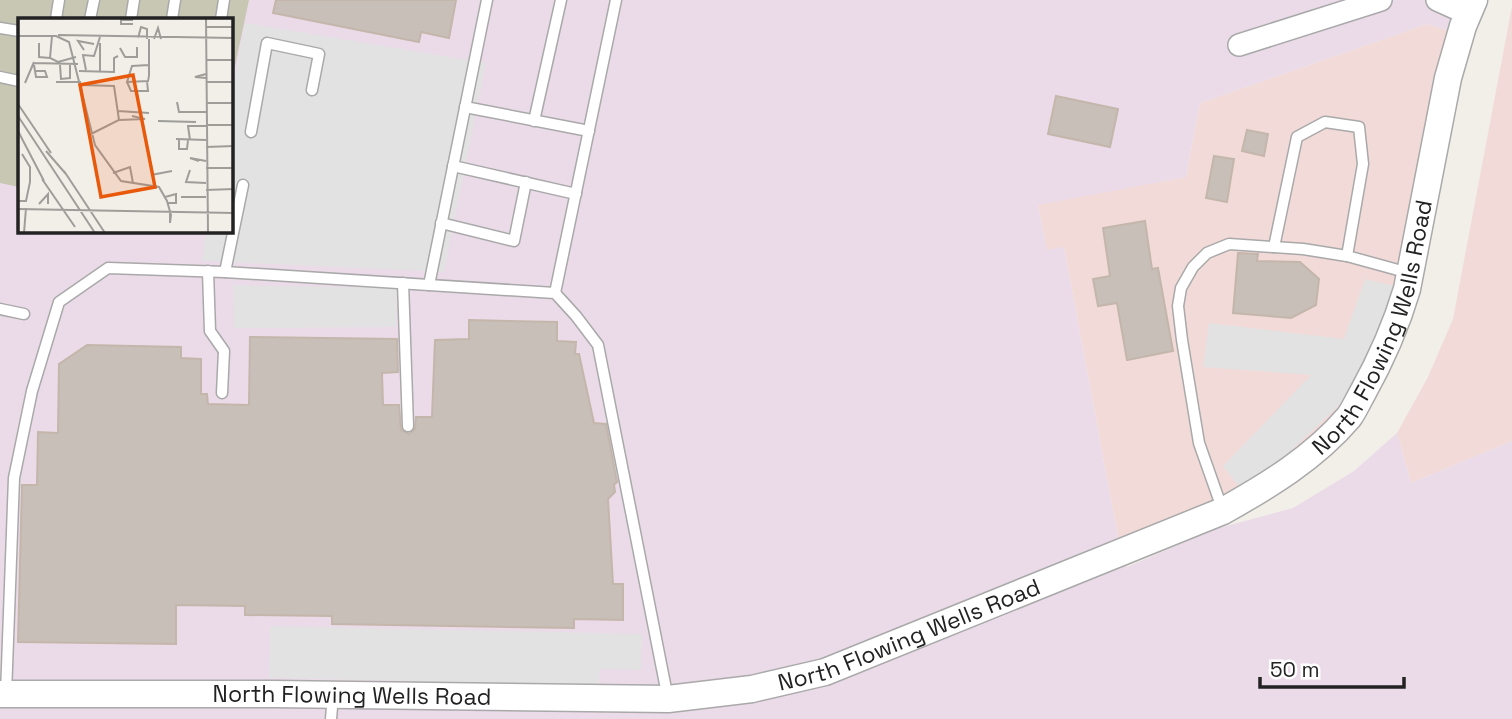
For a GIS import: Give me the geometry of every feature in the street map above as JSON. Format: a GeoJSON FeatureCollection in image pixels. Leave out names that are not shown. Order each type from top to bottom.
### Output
{"type":"FeatureCollection","features":[{"type":"Feature","properties":{"kind":"street"},"geometry":{"type":"LineString","coordinates":[[1240,45],[1346,5],[1381,0]]}},
{"type":"Feature","properties":{"kind":"street","name":"North Flowing Wells Road"},"geometry":{"type":"LineString","coordinates":[[3,694],[332,707],[668,699],[775,685],[825,672],[1223,511],[1278,480],[1318,448],[1350,415],[1373,375],[1397,323],[1410,273],[1448,78],[1471,7],[1437,0]]}},
{"type":"Feature","properties":{"kind":"lane"},"geometry":{"type":"LineString","coordinates":[[56,18],[59,0]]}},
{"type":"Feature","properties":{"kind":"lane"},"geometry":{"type":"LineString","coordinates":[[90,18],[94,0]]}},
{"type":"Feature","properties":{"kind":"lane"},"geometry":{"type":"LineString","coordinates":[[131,18],[134,0]]}},
{"type":"Feature","properties":{"kind":"lane"},"geometry":{"type":"LineString","coordinates":[[172,18],[175,0]]}},
{"type":"Feature","properties":{"kind":"lane"},"geometry":{"type":"LineString","coordinates":[[220,18],[224,0]]}},
{"type":"Feature","properties":{"kind":"lane"},"geometry":{"type":"LineString","coordinates":[[429,285],[487,0]]}},
{"type":"Feature","properties":{"kind":"lane"},"geometry":{"type":"LineString","coordinates":[[534,121],[561,0]]}},
{"type":"Feature","properties":{"kind":"lane"},"geometry":{"type":"LineString","coordinates":[[555,293],[616,0]]}},
{"type":"Feature","properties":{"kind":"lane"},"geometry":{"type":"LineString","coordinates":[[0,28],[18,31]]}},
{"type":"Feature","properties":{"kind":"lane"},"geometry":{"type":"LineString","coordinates":[[251,132],[267,43],[319,54],[313,90]]}},
{"type":"Feature","properties":{"kind":"lane"},"geometry":{"type":"LineString","coordinates":[[0,77],[18,81]]}},
{"type":"Feature","properties":{"kind":"lane"},"geometry":{"type":"LineString","coordinates":[[465,107],[589,131]]}},
{"type":"Feature","properties":{"kind":"lane"},"geometry":{"type":"LineString","coordinates":[[1275,247],[1297,136],[1325,122],[1359,127],[1363,164],[1347,256]]}},
{"type":"Feature","properties":{"kind":"lane"},"geometry":{"type":"LineString","coordinates":[[453,166],[576,194]]}},
{"type":"Feature","properties":{"kind":"lane"},"geometry":{"type":"LineString","coordinates":[[442,223],[514,241],[526,183]]}},
{"type":"Feature","properties":{"kind":"lane"},"geometry":{"type":"LineString","coordinates":[[225,272],[243,185]]}},
{"type":"Feature","properties":{"kind":"lane"},"geometry":{"type":"LineString","coordinates":[[1223,511],[1199,443],[1179,317],[1181,288],[1192,267],[1207,253],[1229,244],[1347,256],[1410,273]]}},
{"type":"Feature","properties":{"kind":"lane"},"geometry":{"type":"LineString","coordinates":[[3,694],[15,478],[32,391],[59,302],[108,268],[208,271],[555,293],[598,345],[668,699]]}},
{"type":"Feature","properties":{"kind":"lane"},"geometry":{"type":"LineString","coordinates":[[208,271],[210,331],[224,351],[222,393]]}},
{"type":"Feature","properties":{"kind":"lane"},"geometry":{"type":"LineString","coordinates":[[403,283],[408,426]]}},
{"type":"Feature","properties":{"kind":"lane"},"geometry":{"type":"LineString","coordinates":[[0,309],[24,314]]}},
{"type":"Feature","properties":{"kind":"shaded area"},"geometry":{"type":"Polygon","coordinates":[[[0,0],[1458,0],[1447,30],[1427,24],[1200,103],[1186,177],[1038,205],[1047,250],[1064,247],[1119,543],[1127,567],[1215,529],[1293,508],[1354,471],[1397,433],[1411,483],[1512,441],[1512,719],[0,719],[0,0]]]}},
{"type":"Feature","properties":{"kind":"shaded area"},"geometry":{"type":"Polygon","coordinates":[[[0,0],[249,0],[233,76],[233,18],[18,18],[18,187],[0,183],[0,0]]]}},
{"type":"Feature","properties":{"kind":"shaded area"},"geometry":{"type":"Polygon","coordinates":[[[1512,6],[1512,441],[1411,483],[1397,433],[1428,377],[1453,319],[1512,6]]]}},
{"type":"Feature","properties":{"kind":"shaded area"},"geometry":{"type":"Polygon","coordinates":[[[245,23],[486,63],[444,272],[202,261],[206,233],[233,233],[233,88],[245,23]]]}},
{"type":"Feature","properties":{"kind":"shaded area"},"geometry":{"type":"Polygon","coordinates":[[[1427,24],[1447,30],[1394,301],[1345,405],[1285,462],[1192,513],[1119,543],[1064,247],[1047,251],[1038,204],[1186,177],[1200,103],[1427,24]]]}},
{"type":"Feature","properties":{"kind":"shaded area"},"geometry":{"type":"Polygon","coordinates":[[[1365,279],[1394,286],[1371,358],[1351,394],[1276,465],[1239,487],[1223,466],[1311,375],[1203,367],[1209,323],[1344,339],[1365,279]]]}},
{"type":"Feature","properties":{"kind":"shaded area"},"geometry":{"type":"Polygon","coordinates":[[[233,285],[397,288],[396,327],[234,328],[233,285]]]}},
{"type":"Feature","properties":{"kind":"shaded area"},"geometry":{"type":"Polygon","coordinates":[[[270,626],[642,634],[641,670],[600,669],[599,685],[269,678],[270,626]]]}},
{"type":"Feature","properties":{"kind":"building"},"geometry":{"type":"Polygon","coordinates":[[[276,0],[456,0],[449,38],[421,32],[419,42],[273,13],[276,0]]]}},
{"type":"Feature","properties":{"kind":"building"},"geometry":{"type":"Polygon","coordinates":[[[1056,96],[1118,109],[1110,147],[1048,134],[1056,96]]]}},
{"type":"Feature","properties":{"kind":"building"},"geometry":{"type":"Polygon","coordinates":[[[1247,130],[1268,134],[1264,156],[1242,151],[1247,130]]]}},
{"type":"Feature","properties":{"kind":"building"},"geometry":{"type":"Polygon","coordinates":[[[1214,156],[1234,159],[1227,202],[1206,198],[1214,156]]]}},
{"type":"Feature","properties":{"kind":"building"},"geometry":{"type":"Polygon","coordinates":[[[1145,221],[1152,269],[1158,268],[1173,351],[1127,360],[1117,303],[1098,306],[1093,279],[1110,276],[1103,228],[1145,221]]]}},
{"type":"Feature","properties":{"kind":"building"},"geometry":{"type":"Polygon","coordinates":[[[1238,253],[1258,254],[1257,261],[1300,262],[1319,279],[1316,305],[1291,318],[1233,313],[1238,253]]]}},
{"type":"Feature","properties":{"kind":"building"},"geometry":{"type":"Polygon","coordinates":[[[469,320],[557,322],[557,341],[576,342],[575,354],[579,354],[594,423],[606,424],[617,482],[614,485],[615,492],[608,499],[613,584],[623,584],[623,620],[574,619],[574,628],[332,624],[332,616],[245,615],[245,606],[176,605],[176,644],[18,642],[22,485],[37,485],[38,432],[58,433],[59,364],[87,345],[181,347],[181,358],[201,359],[201,394],[207,394],[208,404],[249,405],[250,337],[397,339],[398,372],[382,373],[383,405],[399,405],[401,430],[409,434],[415,429],[416,417],[432,417],[435,340],[469,339],[469,320]]]}}]}
